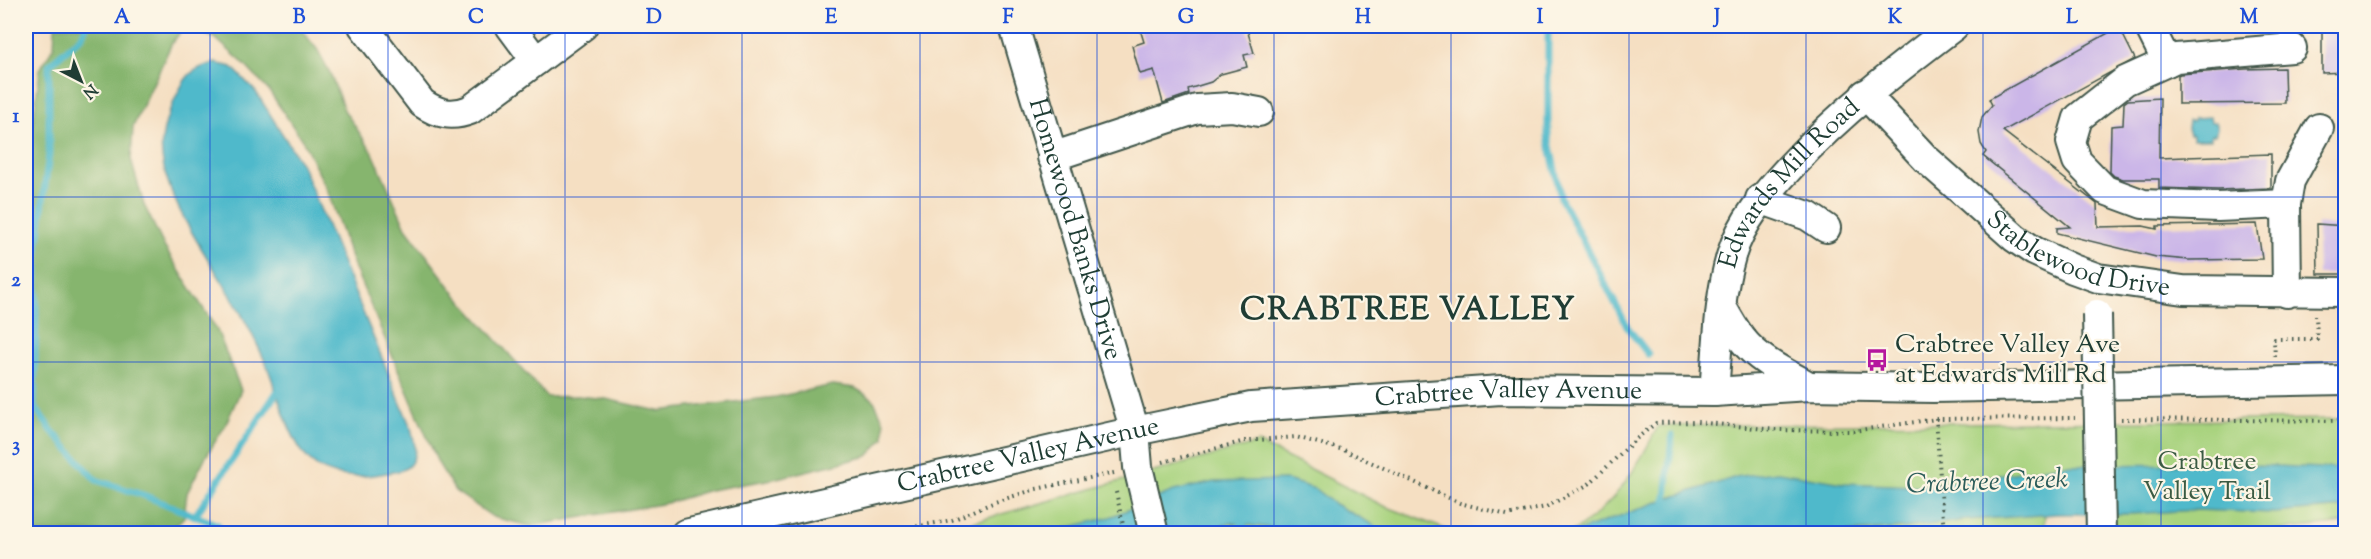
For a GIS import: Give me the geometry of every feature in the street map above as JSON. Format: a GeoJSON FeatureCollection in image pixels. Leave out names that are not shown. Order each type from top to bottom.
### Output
{"type":"FeatureCollection","features":[{"type":"Feature","properties":{"kind":"street"},"geometry":{"type":"LineString","coordinates":[[363,26],[422,103],[444,114],[470,110],[583,26]]}},
{"type":"Feature","properties":{"kind":"street"},"geometry":{"type":"LineString","coordinates":[[510,26],[536,61]]}},
{"type":"Feature","properties":{"kind":"street","name":"Homewood Banks Drive"},"geometry":{"type":"LineString","coordinates":[[1014,26],[1135,431],[1138,467],[1154,534]]}},
{"type":"Feature","properties":{"kind":"street","name":"Edwards Mill Road"},"geometry":{"type":"LineString","coordinates":[[1714,392],[1722,307],[1731,255],[1760,199],[1829,126],[1865,94],[1954,26]]}},
{"type":"Feature","properties":{"kind":"street"},"geometry":{"type":"LineString","coordinates":[[2149,26],[2167,62]]}},
{"type":"Feature","properties":{"kind":"street"},"geometry":{"type":"LineString","coordinates":[[2286,204],[2218,207],[2143,204],[2105,190],[2077,161],[2071,142],[2078,118],[2125,81],[2167,62],[2188,57],[2292,48]]}},
{"type":"Feature","properties":{"kind":"street","name":"Stablewood Drive"},"geometry":{"type":"LineString","coordinates":[[1865,94],[1926,159],[2015,238],[2073,269],[2098,278],[2183,290],[2346,292]]}},
{"type":"Feature","properties":{"kind":"street"},"geometry":{"type":"LineString","coordinates":[[1052,157],[1197,109],[1232,107],[1260,112]]}},
{"type":"Feature","properties":{"kind":"street"},"geometry":{"type":"LineString","coordinates":[[2287,293],[2286,204],[2290,181],[2319,128]]}},
{"type":"Feature","properties":{"kind":"street"},"geometry":{"type":"LineString","coordinates":[[1760,199],[1808,216],[1826,228]]}},
{"type":"Feature","properties":{"kind":"street"},"geometry":{"type":"LineString","coordinates":[[2098,278],[2101,534]]}},
{"type":"Feature","properties":{"kind":"street"},"geometry":{"type":"LineString","coordinates":[[1722,307],[1742,339],[1752,350],[1809,386]]}},
{"type":"Feature","properties":{"kind":"street","name":"Crabtree Valley Avenue"},"geometry":{"type":"LineString","coordinates":[[685,534],[1135,431],[1251,407],[1501,390],[1714,392],[1809,386],[1933,388],[2346,380]]}},
{"type":"Feature","properties":{"kind":"path"},"geometry":{"type":"LineString","coordinates":[[26,76],[31,35],[28,26]]}},
{"type":"Feature","properties":{"kind":"path"},"geometry":{"type":"LineString","coordinates":[[2275,358],[2274,339],[2317,339],[2316,305]]}},
{"type":"Feature","properties":{"kind":"path"},"geometry":{"type":"LineString","coordinates":[[1935,412],[1944,534]]}},
{"type":"Feature","properties":{"kind":"path"},"geometry":{"type":"LineString","coordinates":[[1164,462],[1245,441],[1296,437],[1344,450],[1460,503],[1507,515],[1546,507],[1589,484],[1656,423],[1697,422],[1775,430],[1853,431],[1936,419],[2077,418]]}},
{"type":"Feature","properties":{"kind":"path"},"geometry":{"type":"LineString","coordinates":[[2113,419],[2346,421]]}},
{"type":"Feature","properties":{"kind":"path"},"geometry":{"type":"LineString","coordinates":[[875,534],[952,520],[994,502],[1036,489],[1111,473],[1125,534]]}},
{"type":"Feature","properties":{"kind":"green space"},"geometry":{"type":"Polygon","coordinates":[[[55,26],[185,26],[172,43],[133,127],[131,160],[144,205],[165,248],[217,330],[241,390],[225,426],[187,493],[184,517],[170,531],[26,533],[26,178],[40,69],[54,46],[55,26]]]}},
{"type":"Feature","properties":{"kind":"green space"},"geometry":{"type":"Polygon","coordinates":[[[185,26],[298,26],[317,49],[330,73],[344,110],[373,153],[406,228],[454,292],[547,397],[578,396],[606,399],[658,411],[776,397],[833,385],[855,388],[873,399],[884,422],[884,438],[868,456],[773,479],[710,490],[667,503],[530,526],[493,517],[455,491],[438,463],[353,264],[328,192],[304,143],[270,92],[242,62],[215,38],[185,26]]]}},
{"type":"Feature","properties":{"kind":"green space","name":"Crabtree Valley Trail"},"geometry":{"type":"Polygon","coordinates":[[[2345,419],[2345,523],[2240,534],[2100,533],[2100,504],[2045,510],[2044,533],[1568,534],[1598,513],[1622,487],[1658,426],[2345,419]]]}},
{"type":"Feature","properties":{"kind":"green space"},"geometry":{"type":"Polygon","coordinates":[[[1258,443],[1382,505],[1455,533],[929,534],[1258,443]]]}},
{"type":"Feature","properties":{"kind":"water"},"geometry":{"type":"Polygon","coordinates":[[[215,63],[232,67],[256,92],[302,165],[411,428],[415,446],[414,455],[409,466],[403,469],[366,476],[346,476],[326,471],[309,460],[289,427],[265,361],[249,328],[185,221],[167,179],[162,159],[162,140],[166,120],[185,80],[199,68],[215,63]]]}},
{"type":"Feature","properties":{"kind":"water"},"geometry":{"type":"Polygon","coordinates":[[[2210,117],[2211,122],[2215,122],[2217,128],[2215,135],[2211,135],[2211,139],[2193,139],[2193,135],[2189,135],[2187,128],[2188,121],[2193,121],[2194,118],[2210,117]]]}},
{"type":"Feature","properties":{"kind":"water","name":"Crabtree Creek"},"geometry":{"type":"Polygon","coordinates":[[[2231,464],[2345,469],[2345,507],[2274,513],[2196,510],[2131,514],[2058,514],[1833,533],[1571,534],[1666,499],[1740,476],[1778,472],[1843,483],[1915,486],[2063,465],[2231,464]]]}},
{"type":"Feature","properties":{"kind":"water"},"geometry":{"type":"Polygon","coordinates":[[[1287,480],[1315,489],[1333,503],[1377,527],[1395,533],[1283,533],[1272,528],[1231,523],[1197,533],[1043,534],[1110,517],[1174,491],[1214,482],[1287,480]]]}},
{"type":"Feature","properties":{"kind":"building"},"geometry":{"type":"Polygon","coordinates":[[[1139,26],[1246,26],[1254,53],[1244,55],[1247,67],[1221,74],[1211,82],[1188,89],[1189,94],[1163,103],[1154,70],[1140,74],[1132,46],[1144,42],[1139,26]]]}},
{"type":"Feature","properties":{"kind":"building"},"geometry":{"type":"Polygon","coordinates":[[[2322,26],[2346,26],[2346,72],[2322,73],[2322,26]]]}},
{"type":"Feature","properties":{"kind":"building"},"geometry":{"type":"Polygon","coordinates":[[[2119,27],[2135,59],[2003,131],[2097,204],[2098,227],[2143,226],[2157,229],[2157,226],[2257,224],[2262,259],[2189,260],[2156,257],[2057,233],[2057,228],[2070,227],[1983,156],[1986,152],[1981,144],[1979,132],[1982,117],[1992,105],[1989,99],[2119,27]]]}},
{"type":"Feature","properties":{"kind":"building"},"geometry":{"type":"Polygon","coordinates":[[[2284,68],[2285,103],[2178,104],[2178,75],[2180,74],[2284,68]]]}},
{"type":"Feature","properties":{"kind":"building"},"geometry":{"type":"Polygon","coordinates":[[[2160,98],[2159,158],[2271,154],[2271,188],[2218,190],[2159,188],[2159,179],[2123,179],[2114,176],[2110,172],[2111,126],[2123,125],[2124,103],[2128,100],[2160,98]]]}},
{"type":"Feature","properties":{"kind":"building"},"geometry":{"type":"Polygon","coordinates":[[[2317,224],[2346,226],[2346,274],[2318,274],[2317,224]]]}},
{"type":"Feature","properties":{"kind":"waterway"},"geometry":{"type":"LineString","coordinates":[[86,26],[82,36],[49,65],[49,154],[37,248],[34,406],[52,431],[96,480],[143,495],[218,525]]}},
{"type":"Feature","properties":{"kind":"waterway"},"geometry":{"type":"LineString","coordinates":[[1548,26],[1548,136],[1561,199],[1628,328],[1648,354]]}},
{"type":"Feature","properties":{"kind":"waterway"},"geometry":{"type":"LineString","coordinates":[[195,516],[277,392]]}},
{"type":"Feature","properties":{"kind":"waterway"},"geometry":{"type":"LineString","coordinates":[[1665,508],[1672,436]]}},
{"type":"Feature","properties":{"kind":"waterway"},"geometry":{"type":"LineString","coordinates":[[1239,516],[1246,534]]}},
{"type":"Feature","properties":{"kind":"place","name":"Crabtree Valley Ave at Edwards Mill Rd"},"geometry":{"type":"Point","coordinates":[1877,360]}},
{"type":"Feature","properties":{"kind":"district","name":"CRABTREE VALLEY"},"geometry":{"type":"Point","coordinates":[1408,311]}}]}
